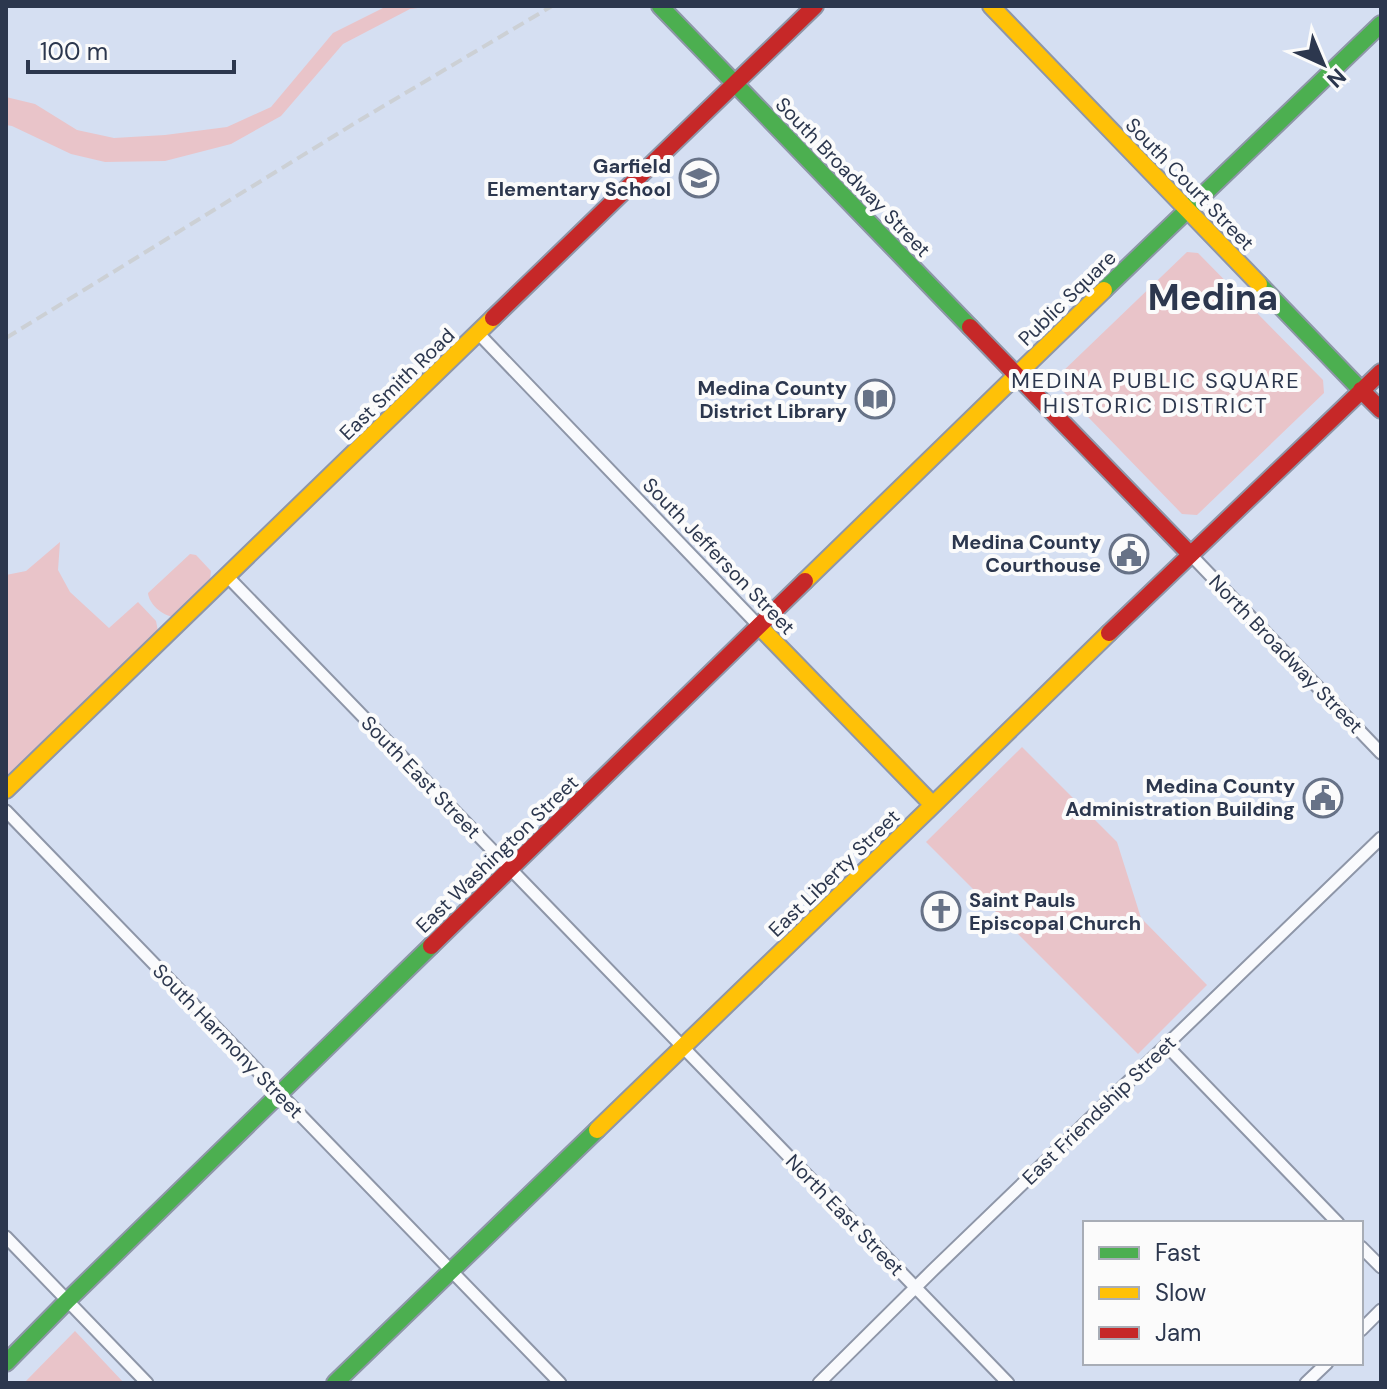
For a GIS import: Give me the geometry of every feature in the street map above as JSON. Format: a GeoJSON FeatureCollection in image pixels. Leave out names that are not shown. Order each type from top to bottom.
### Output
{"type":"FeatureCollection","features":[{"type":"Feature","properties":{"kind":"main road","name":"South Broadway Street"},"geometry":{"type":"LineString","coordinates":[[660,6],[1016,375]]}},
{"type":"Feature","properties":{"kind":"main road","name":"East Smith Road"},"geometry":{"type":"LineString","coordinates":[[6,790],[815,6]]}},
{"type":"Feature","properties":{"kind":"main road","name":"South Court Street"},"geometry":{"type":"LineString","coordinates":[[991,6],[1381,410]]}},
{"type":"Feature","properties":{"kind":"main road","name":"Public Square"},"geometry":{"type":"LineString","coordinates":[[1190,554],[1016,375],[1381,24]]}},
{"type":"Feature","properties":{"kind":"main road","name":"East Liberty Street"},"geometry":{"type":"LineString","coordinates":[[335,1383],[1381,372]]}},
{"type":"Feature","properties":{"kind":"main road","name":"East Washington Street"},"geometry":{"type":"LineString","coordinates":[[6,1363],[1016,375]]}},
{"type":"Feature","properties":{"kind":"main road","name":"South Jefferson Street"},"geometry":{"type":"LineString","coordinates":[[759,626],[933,805]]}},
{"type":"Feature","properties":{"kind":"street","name":"South Jefferson Street"},"geometry":{"type":"LineString","coordinates":[[478,333],[759,626]]}},
{"type":"Feature","properties":{"kind":"street","name":"North Broadway Street"},"geometry":{"type":"LineString","coordinates":[[1190,554],[1381,753]]}},
{"type":"Feature","properties":{"kind":"street","name":"South East Street"},"geometry":{"type":"LineString","coordinates":[[227,576],[682,1048]]}},
{"type":"Feature","properties":{"kind":"street","name":"South Harmony Street"},"geometry":{"type":"LineString","coordinates":[[6,811],[560,1383]]}},
{"type":"Feature","properties":{"kind":"street","name":"East Friendship Street"},"geometry":{"type":"LineString","coordinates":[[819,1383],[1381,838]]}},
{"type":"Feature","properties":{"kind":"street"},"geometry":{"type":"LineString","coordinates":[[1166,1045],[1336,1221]]}},
{"type":"Feature","properties":{"kind":"street","name":"North East Street"},"geometry":{"type":"LineString","coordinates":[[682,1048],[1008,1383]]}},
{"type":"Feature","properties":{"kind":"street"},"geometry":{"type":"LineString","coordinates":[[6,1237],[147,1383]]}},
{"type":"Feature","properties":{"kind":"street"},"geometry":{"type":"LineString","coordinates":[[1363,1249],[1381,1267]]}},
{"type":"Feature","properties":{"kind":"street"},"geometry":{"type":"LineString","coordinates":[[1363,1328],[1381,1310]]}},
{"type":"Feature","properties":{"kind":"street"},"geometry":{"type":"LineString","coordinates":[[1306,1383],[1325,1365]]}},
{"type":"Feature","properties":{"kind":"shaded area"},"geometry":{"type":"Polygon","coordinates":[[[387,6],[433,6],[410,9],[343,44],[281,116],[231,144],[165,161],[105,162],[71,154],[6,125],[6,97],[35,104],[77,130],[114,138],[227,127],[271,107],[333,33],[387,6]]]}},
{"type":"Feature","properties":{"kind":"shaded area"},"geometry":{"type":"Polygon","coordinates":[[[1187,252],[1198,253],[1323,380],[1324,393],[1197,515],[1182,514],[1060,388],[1060,374],[1187,252]]]}},
{"type":"Feature","properties":{"kind":"shaded area"},"geometry":{"type":"Polygon","coordinates":[[[60,542],[58,570],[70,592],[109,628],[138,602],[156,621],[158,631],[6,778],[6,575],[26,571],[60,542]]]}},
{"type":"Feature","properties":{"kind":"shaded area"},"geometry":{"type":"Polygon","coordinates":[[[190,554],[196,555],[211,571],[210,580],[173,617],[169,616],[153,605],[148,593],[190,554]]]}},
{"type":"Feature","properties":{"kind":"shaded area"},"geometry":{"type":"Polygon","coordinates":[[[1022,747],[1117,842],[1141,918],[1207,985],[1138,1054],[926,842],[1022,747]]]}},
{"type":"Feature","properties":{"kind":"shaded area"},"geometry":{"type":"Polygon","coordinates":[[[75,1331],[124,1383],[24,1383],[75,1331]]]}},
{"type":"Feature","properties":{"kind":"railway"},"geometry":{"type":"LineString","coordinates":[[6,338],[552,6]]}},
{"type":"Feature","properties":{"kind":"traffic: fast"},"geometry":{"type":"LineString","coordinates":[[660,6],[970,327]]}},
{"type":"Feature","properties":{"kind":"traffic: fast"},"geometry":{"type":"LineString","coordinates":[[1104,290],[1381,24]]}},
{"type":"Feature","properties":{"kind":"traffic: fast"},"geometry":{"type":"LineString","coordinates":[[1259,284],[1361,390]]}},
{"type":"Feature","properties":{"kind":"traffic: fast"},"geometry":{"type":"LineString","coordinates":[[6,1363],[431,946]]}},
{"type":"Feature","properties":{"kind":"traffic: fast"},"geometry":{"type":"LineString","coordinates":[[335,1383],[597,1130]]}},
{"type":"Feature","properties":{"kind":"traffic: slow"},"geometry":{"type":"LineString","coordinates":[[991,6],[1259,284]]}},
{"type":"Feature","properties":{"kind":"traffic: slow"},"geometry":{"type":"LineString","coordinates":[[805,581],[1104,290]]}},
{"type":"Feature","properties":{"kind":"traffic: slow"},"geometry":{"type":"LineString","coordinates":[[6,790],[493,318]]}},
{"type":"Feature","properties":{"kind":"traffic: slow"},"geometry":{"type":"LineString","coordinates":[[759,626],[933,805],[1109,633]]}},
{"type":"Feature","properties":{"kind":"traffic: slow"},"geometry":{"type":"LineString","coordinates":[[597,1130],[933,805]]}},
{"type":"Feature","properties":{"kind":"traffic: jam"},"geometry":{"type":"LineString","coordinates":[[493,318],[815,6]]}},
{"type":"Feature","properties":{"kind":"traffic: jam"},"geometry":{"type":"LineString","coordinates":[[970,327],[1190,554]]}},
{"type":"Feature","properties":{"kind":"traffic: jam"},"geometry":{"type":"LineString","coordinates":[[1109,633],[1381,372]]}},
{"type":"Feature","properties":{"kind":"traffic: jam"},"geometry":{"type":"LineString","coordinates":[[1361,390],[1381,410]]}},
{"type":"Feature","properties":{"kind":"traffic: jam"},"geometry":{"type":"LineString","coordinates":[[431,946],[805,581]]}},
{"type":"Feature","properties":{"kind":"place","name":"Garfield Elementary School"},"geometry":{"type":"Point","coordinates":[699,178]}},
{"type":"Feature","properties":{"kind":"place","name":"Medina County District Library"},"geometry":{"type":"Point","coordinates":[875,399]}},
{"type":"Feature","properties":{"kind":"place","name":"Medina County Courthouse"},"geometry":{"type":"Point","coordinates":[1129,554]}},
{"type":"Feature","properties":{"kind":"place","name":"Medina County Administration Building"},"geometry":{"type":"Point","coordinates":[1323,798]}},
{"type":"Feature","properties":{"kind":"place","name":"Saint Pauls Episcopal Church"},"geometry":{"type":"Point","coordinates":[941,911]}},
{"type":"Feature","properties":{"kind":"district","name":"Medina"},"geometry":{"type":"Point","coordinates":[1213,297]}},
{"type":"Feature","properties":{"kind":"district","name":"MEDINA PUBLIC SQUARE HISTORIC DISTRICT"},"geometry":{"type":"Point","coordinates":[1156,392]}}]}
